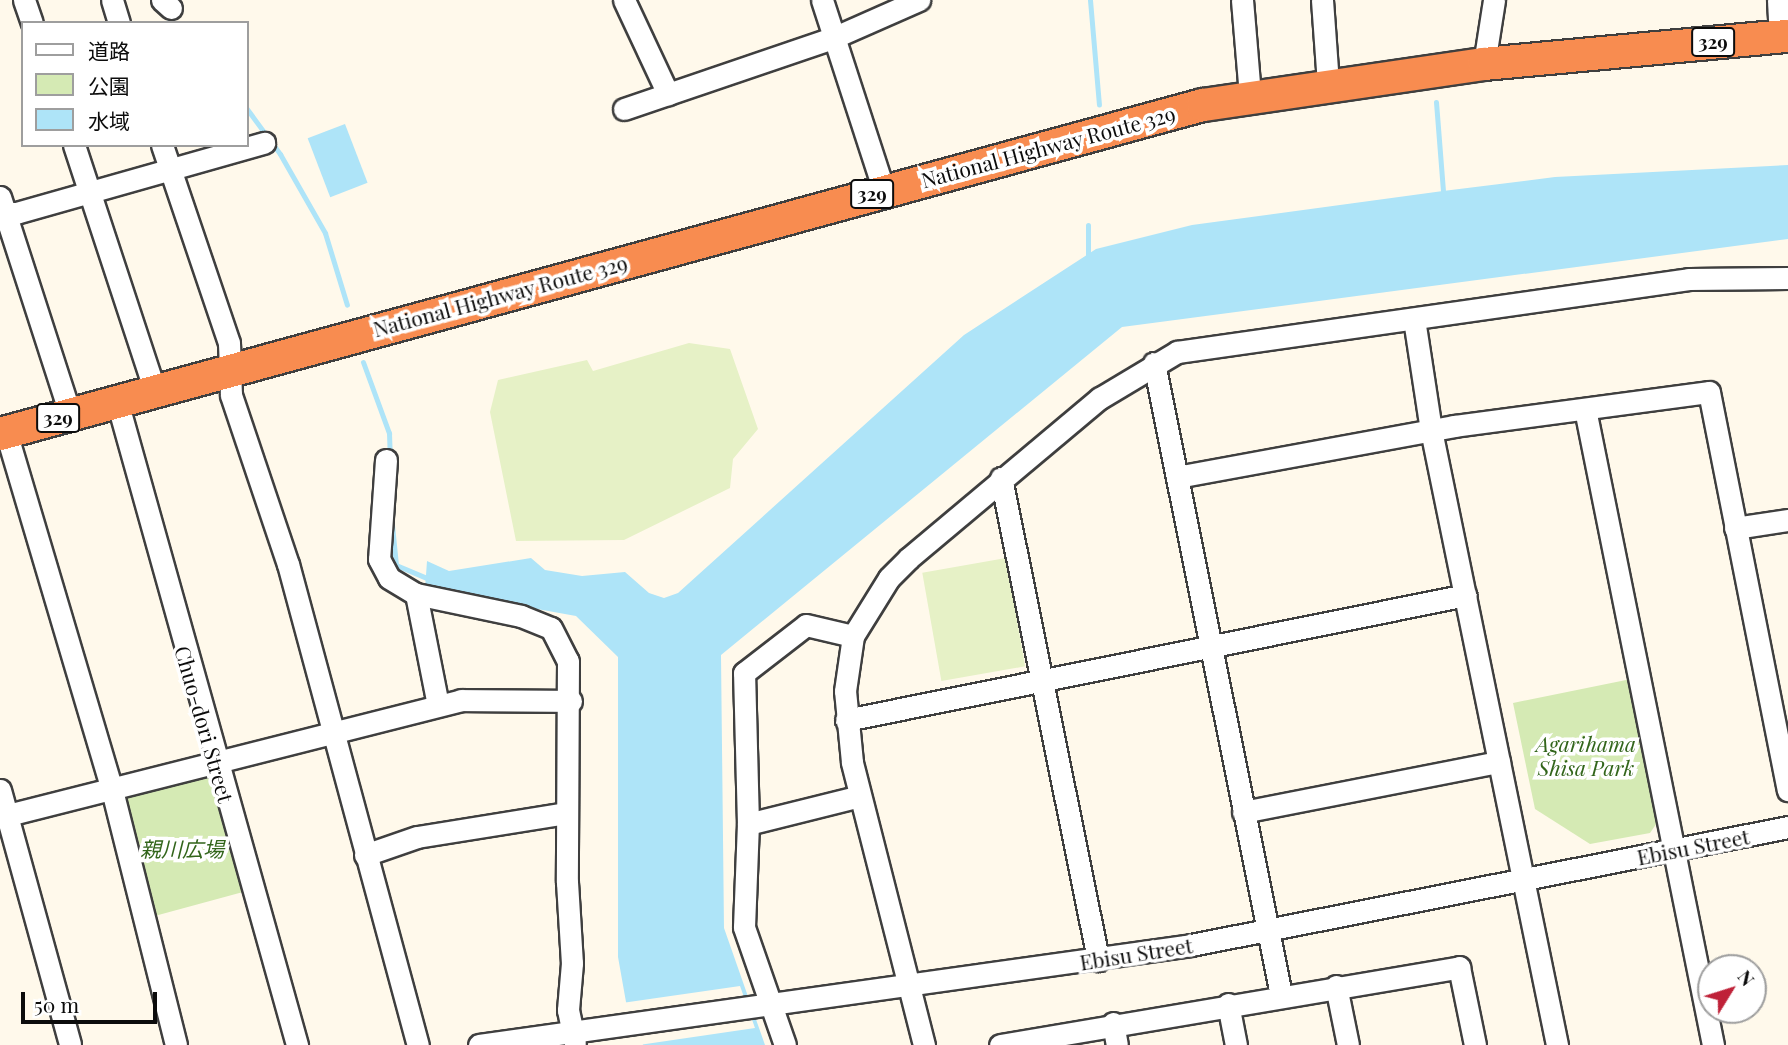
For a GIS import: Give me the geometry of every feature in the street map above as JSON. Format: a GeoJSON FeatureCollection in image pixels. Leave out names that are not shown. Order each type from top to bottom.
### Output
{"type":"FeatureCollection","features":[{"type":"Feature","properties":{"kind":"highway","name":"National Highway Route 329"},"geometry":{"type":"LineString","coordinates":[[3,433],[884,191],[1250,96],[1483,64],[1784,37]]}},
{"type":"Feature","properties":{"kind":"street"},"geometry":{"type":"LineString","coordinates":[[24,0],[31,21]]}},
{"type":"Feature","properties":{"kind":"street"},"geometry":{"type":"LineString","coordinates":[[111,0],[118,21]]}},
{"type":"Feature","properties":{"kind":"street"},"geometry":{"type":"LineString","coordinates":[[624,0],[668,94]]}},
{"type":"Feature","properties":{"kind":"street"},"geometry":{"type":"LineString","coordinates":[[822,0],[884,191]]}},
{"type":"Feature","properties":{"kind":"street"},"geometry":{"type":"LineString","coordinates":[[624,109],[835,37],[919,0]]}},
{"type":"Feature","properties":{"kind":"street"},"geometry":{"type":"LineString","coordinates":[[1242,0],[1250,96]]}},
{"type":"Feature","properties":{"kind":"street"},"geometry":{"type":"LineString","coordinates":[[1322,0],[1328,84]]}},
{"type":"Feature","properties":{"kind":"street"},"geometry":{"type":"LineString","coordinates":[[1483,64],[1494,0]]}},
{"type":"Feature","properties":{"kind":"street"},"geometry":{"type":"LineString","coordinates":[[1778,0],[1784,37]]}},
{"type":"Feature","properties":{"kind":"street"},"geometry":{"type":"LineString","coordinates":[[2,207],[16,213],[264,143]]}},
{"type":"Feature","properties":{"kind":"street"},"geometry":{"type":"LineString","coordinates":[[75,147],[155,391]]}},
{"type":"Feature","properties":{"kind":"street"},"geometry":{"type":"LineString","coordinates":[[163,147],[229,343],[230,395],[288,564],[418,1045]]}},
{"type":"Feature","properties":{"kind":"street"},"geometry":{"type":"LineString","coordinates":[[2,207],[69,414]]}},
{"type":"Feature","properties":{"kind":"street"},"geometry":{"type":"LineString","coordinates":[[924,1045],[906,985],[860,796],[846,720],[845,691],[853,636],[889,578],[1001,478],[1100,398],[1154,363],[1227,342],[1689,279],[1788,278]]}},
{"type":"Feature","properties":{"kind":"street"},"geometry":{"type":"LineString","coordinates":[[1414,318],[1431,430],[1556,1045]]}},
{"type":"Feature","properties":{"kind":"street"},"geometry":{"type":"LineString","coordinates":[[1154,363],[1281,996]]}},
{"type":"Feature","properties":{"kind":"street"},"geometry":{"type":"LineString","coordinates":[[1177,477],[1431,430],[1709,392],[1788,790]]}},
{"type":"Feature","properties":{"kind":"street","name":"Chuo-dori Street"},"geometry":{"type":"LineString","coordinates":[[117,401],[215,763],[297,1045]]}},
{"type":"Feature","properties":{"kind":"street"},"geometry":{"type":"LineString","coordinates":[[1585,409],[1713,1045]]}},
{"type":"Feature","properties":{"kind":"street"},"geometry":{"type":"LineString","coordinates":[[3,433],[112,790],[176,1045]]}},
{"type":"Feature","properties":{"kind":"street"},"geometry":{"type":"LineString","coordinates":[[386,460],[379,559],[389,578],[416,594],[521,616],[551,628],[568,661],[571,701],[567,813],[579,1035]]}},
{"type":"Feature","properties":{"kind":"street"},"geometry":{"type":"LineString","coordinates":[[1001,478],[1098,960]]}},
{"type":"Feature","properties":{"kind":"street"},"geometry":{"type":"LineString","coordinates":[[1735,528],[1788,520]]}},
{"type":"Feature","properties":{"kind":"street"},"geometry":{"type":"LineString","coordinates":[[416,594],[438,705]]}},
{"type":"Feature","properties":{"kind":"street"},"geometry":{"type":"LineString","coordinates":[[846,720],[1466,595]]}},
{"type":"Feature","properties":{"kind":"street"},"geometry":{"type":"LineString","coordinates":[[785,1045],[744,927],[748,824],[744,673],[806,625],[853,636]]}},
{"type":"Feature","properties":{"kind":"street"},"geometry":{"type":"LineString","coordinates":[[3,816],[112,790],[332,730],[461,700],[571,701]]}},
{"type":"Feature","properties":{"kind":"street"},"geometry":{"type":"LineString","coordinates":[[1244,812],[1499,762]]}},
{"type":"Feature","properties":{"kind":"street"},"geometry":{"type":"LineString","coordinates":[[0,790],[3,816],[71,1045]]}},
{"type":"Feature","properties":{"kind":"street"},"geometry":{"type":"LineString","coordinates":[[748,824],[860,796]]}},
{"type":"Feature","properties":{"kind":"street"},"geometry":{"type":"LineString","coordinates":[[365,855],[417,837],[567,813]]}},
{"type":"Feature","properties":{"kind":"street","name":"Ebisu Street"},"geometry":{"type":"LineString","coordinates":[[479,1045],[579,1035],[748,1006],[1098,960],[1523,881],[1788,827]]}},
{"type":"Feature","properties":{"kind":"street"},"geometry":{"type":"LineString","coordinates":[[1000,1045],[1113,1023],[1459,967],[1475,1045]]}},
{"type":"Feature","properties":{"kind":"street"},"geometry":{"type":"LineString","coordinates":[[1336,986],[1348,1045]]}},
{"type":"Feature","properties":{"kind":"street"},"geometry":{"type":"LineString","coordinates":[[1228,1004],[1236,1045]]}},
{"type":"Feature","properties":{"kind":"street"},"geometry":{"type":"LineString","coordinates":[[1113,1023],[1117,1045]]}},
{"type":"Feature","properties":{"kind":"green space"},"geometry":{"type":"Polygon","coordinates":[[[689,343],[730,349],[758,429],[733,459],[730,488],[624,540],[516,541],[490,412],[498,380],[587,360],[593,371],[689,343]]]}},
{"type":"Feature","properties":{"kind":"green space"},"geometry":{"type":"Polygon","coordinates":[[[1006,558],[1025,666],[941,681],[922,573],[1006,558]]]}},
{"type":"Feature","properties":{"kind":"green space","name":"Agarihama Shisa Park"},"geometry":{"type":"Polygon","coordinates":[[[1631,679],[1661,817],[1650,833],[1590,844],[1535,809],[1513,703],[1631,679]]]}},
{"type":"Feature","properties":{"kind":"green space","name":"親川広場"},"geometry":{"type":"Polygon","coordinates":[[[208,773],[243,892],[151,917],[122,806],[127,794],[208,773]]]}},
{"type":"Feature","properties":{"kind":"water"},"geometry":{"type":"Polygon","coordinates":[[[345,124],[368,183],[330,197],[308,138],[345,124]]]}},
{"type":"Feature","properties":{"kind":"water"},"geometry":{"type":"Polygon","coordinates":[[[1788,165],[1788,239],[1122,327],[721,655],[724,928],[765,1045],[643,1045],[626,1002],[618,957],[618,657],[576,616],[425,589],[427,561],[449,571],[531,558],[545,570],[582,576],[625,572],[649,593],[664,598],[678,593],[964,335],[1096,249],[1192,225],[1555,177],[1788,165]]]}},
{"type":"Feature","properties":{"kind":"pier"},"geometry":{"type":"Polygon","coordinates":[[[740,986],[755,1028],[639,1045],[622,1003],[740,986]]]}},
{"type":"Feature","properties":{"kind":"waterway"},"geometry":{"type":"LineString","coordinates":[[1090,0],[1099,105]]}},
{"type":"Feature","properties":{"kind":"waterway"},"geometry":{"type":"LineString","coordinates":[[164,14],[172,21]]}},
{"type":"Feature","properties":{"kind":"waterway"},"geometry":{"type":"LineString","coordinates":[[1436,102],[1443,191]]}},
{"type":"Feature","properties":{"kind":"waterway"},"geometry":{"type":"LineString","coordinates":[[248,110],[280,154],[325,233],[347,305]]}},
{"type":"Feature","properties":{"kind":"waterway"},"geometry":{"type":"LineString","coordinates":[[1088,225],[1088,255]]}},
{"type":"Feature","properties":{"kind":"waterway"},"geometry":{"type":"LineString","coordinates":[[363,362],[389,433],[390,456]]}},
{"type":"Feature","properties":{"kind":"waterway"},"geometry":{"type":"LineString","coordinates":[[392,525],[396,565],[426,578]]}}]}
